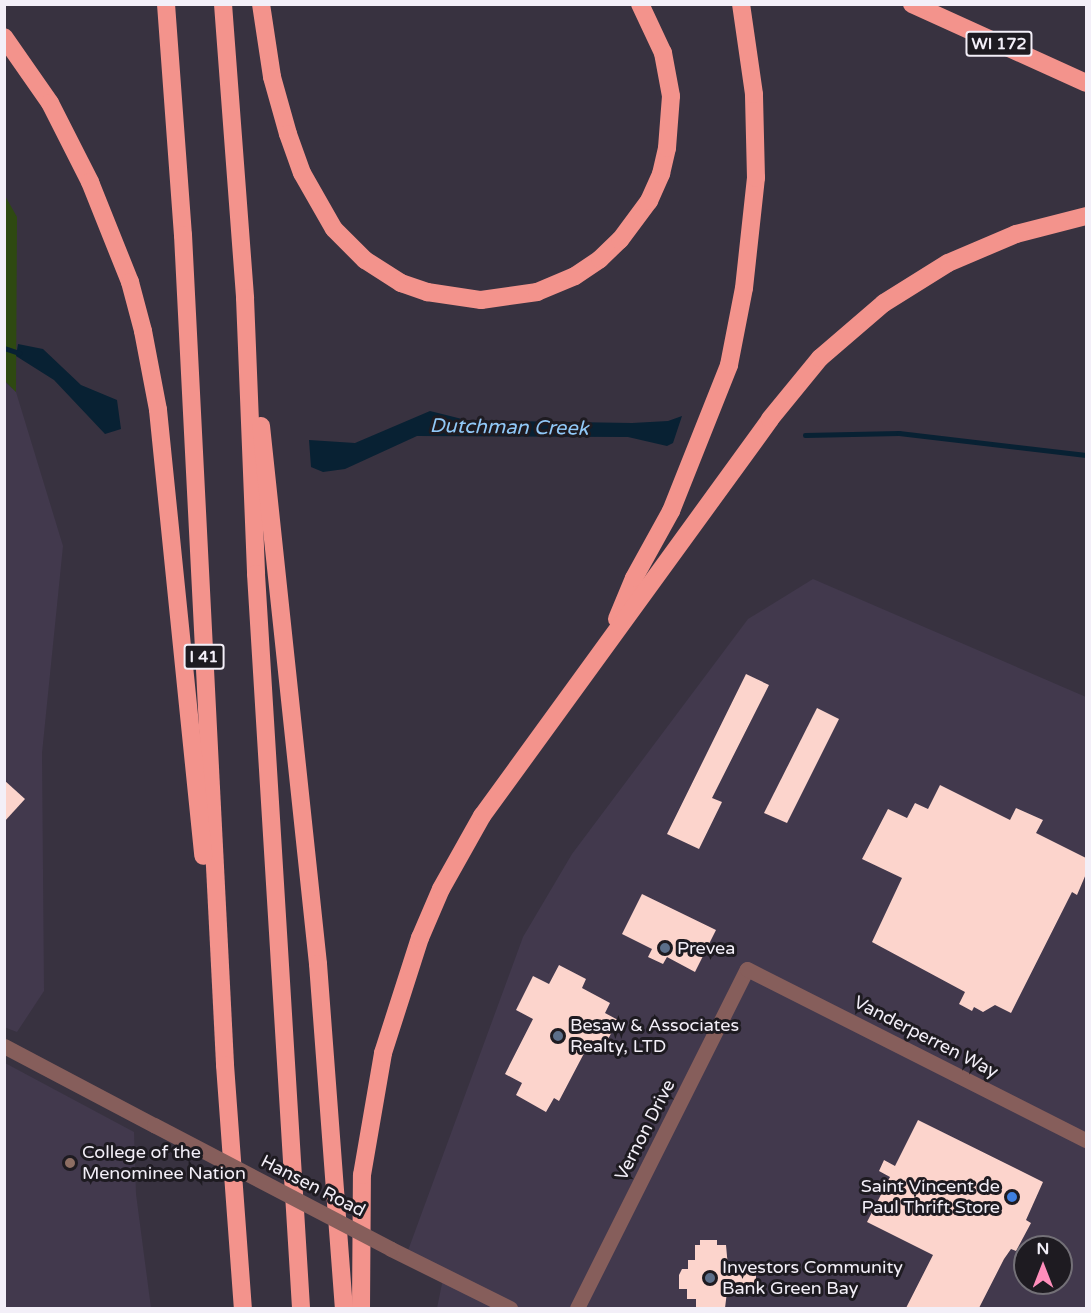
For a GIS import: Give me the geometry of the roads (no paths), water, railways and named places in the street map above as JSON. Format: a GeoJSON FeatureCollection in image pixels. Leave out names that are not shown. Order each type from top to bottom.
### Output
{"type":"FeatureCollection","features":[{"type":"Feature","properties":{"kind":"highway","name":"I 41"},"geometry":{"type":"LineString","coordinates":[[165,4],[183,235],[225,1065],[243,1308]]}},
{"type":"Feature","properties":{"kind":"highway"},"geometry":{"type":"LineString","coordinates":[[224,4],[245,298],[256,574],[301,1308]]}},
{"type":"Feature","properties":{"kind":"highway"},"geometry":{"type":"LineString","coordinates":[[261,4],[272,77],[288,134],[302,173],[334,229],[365,260],[400,283],[427,292],[481,300],[537,292],[575,276],[620,240],[649,201],[662,174],[667,148],[671,96],[663,53],[640,4]]}},
{"type":"Feature","properties":{"kind":"highway"},"geometry":{"type":"LineString","coordinates":[[606,646],[634,578],[671,511],[698,452],[729,365],[744,288],[756,178],[754,94],[741,4]]}},
{"type":"Feature","properties":{"kind":"highway","name":"WI 172"},"geometry":{"type":"LineString","coordinates":[[912,4],[1086,83]]}},
{"type":"Feature","properties":{"kind":"highway"},"geometry":{"type":"LineString","coordinates":[[4,37],[50,103],[90,182],[130,282],[143,331],[158,410],[225,1065]]}},
{"type":"Feature","properties":{"kind":"highway"},"geometry":{"type":"LineString","coordinates":[[360,1308],[362,1174],[383,1053],[420,938],[441,889],[482,816],[770,419],[820,358],[850,329],[948,263],[1016,234],[1086,216]]}},
{"type":"Feature","properties":{"kind":"highway"},"geometry":{"type":"LineString","coordinates":[[245,298],[278,560],[318,964],[344,1308]]}},
{"type":"Feature","properties":{"kind":"street","name":"Vanderperren Way"},"geometry":{"type":"LineString","coordinates":[[747,969],[1086,1140]]}},
{"type":"Feature","properties":{"kind":"street","name":"Vernon Drive"},"geometry":{"type":"LineString","coordinates":[[577,1308],[747,969]]}},
{"type":"Feature","properties":{"kind":"street","name":"Hansen Road"},"geometry":{"type":"LineString","coordinates":[[4,1046],[391,1249],[510,1308]]}},
{"type":"Feature","properties":{"kind":"water"},"geometry":{"type":"Polygon","coordinates":[[[18,344],[43,349],[81,385],[117,400],[121,429],[105,434],[54,380],[16,356],[18,344]]]}},
{"type":"Feature","properties":{"kind":"water"},"geometry":{"type":"Polygon","coordinates":[[[430,411],[466,420],[503,421],[632,423],[668,421],[682,416],[673,443],[667,446],[628,437],[417,436],[345,469],[323,472],[311,467],[309,440],[355,443],[430,411]]]}},
{"type":"Feature","properties":{"kind":"waterway","name":"Dutchman Creek"},"geometry":{"type":"LineString","coordinates":[[4,348],[19,353]]}},
{"type":"Feature","properties":{"kind":"waterway","name":"Dutchman Creek"},"geometry":{"type":"LineString","coordinates":[[805,435],[899,433],[1086,455]]}},
{"type":"Feature","properties":{"kind":"place","name":"Prevea"},"geometry":{"type":"Point","coordinates":[665,948]}},
{"type":"Feature","properties":{"kind":"place","name":"Besaw & Associates Realty, LTD"},"geometry":{"type":"Point","coordinates":[558,1036]}},
{"type":"Feature","properties":{"kind":"place","name":"College of the Menominee Nation"},"geometry":{"type":"Point","coordinates":[70,1163]}},
{"type":"Feature","properties":{"kind":"place","name":"Saint Vincent de Paul Thrift Store"},"geometry":{"type":"Point","coordinates":[1012,1197]}},
{"type":"Feature","properties":{"kind":"place","name":"Investors Community Bank Green Bay"},"geometry":{"type":"Point","coordinates":[710,1278]}}]}
